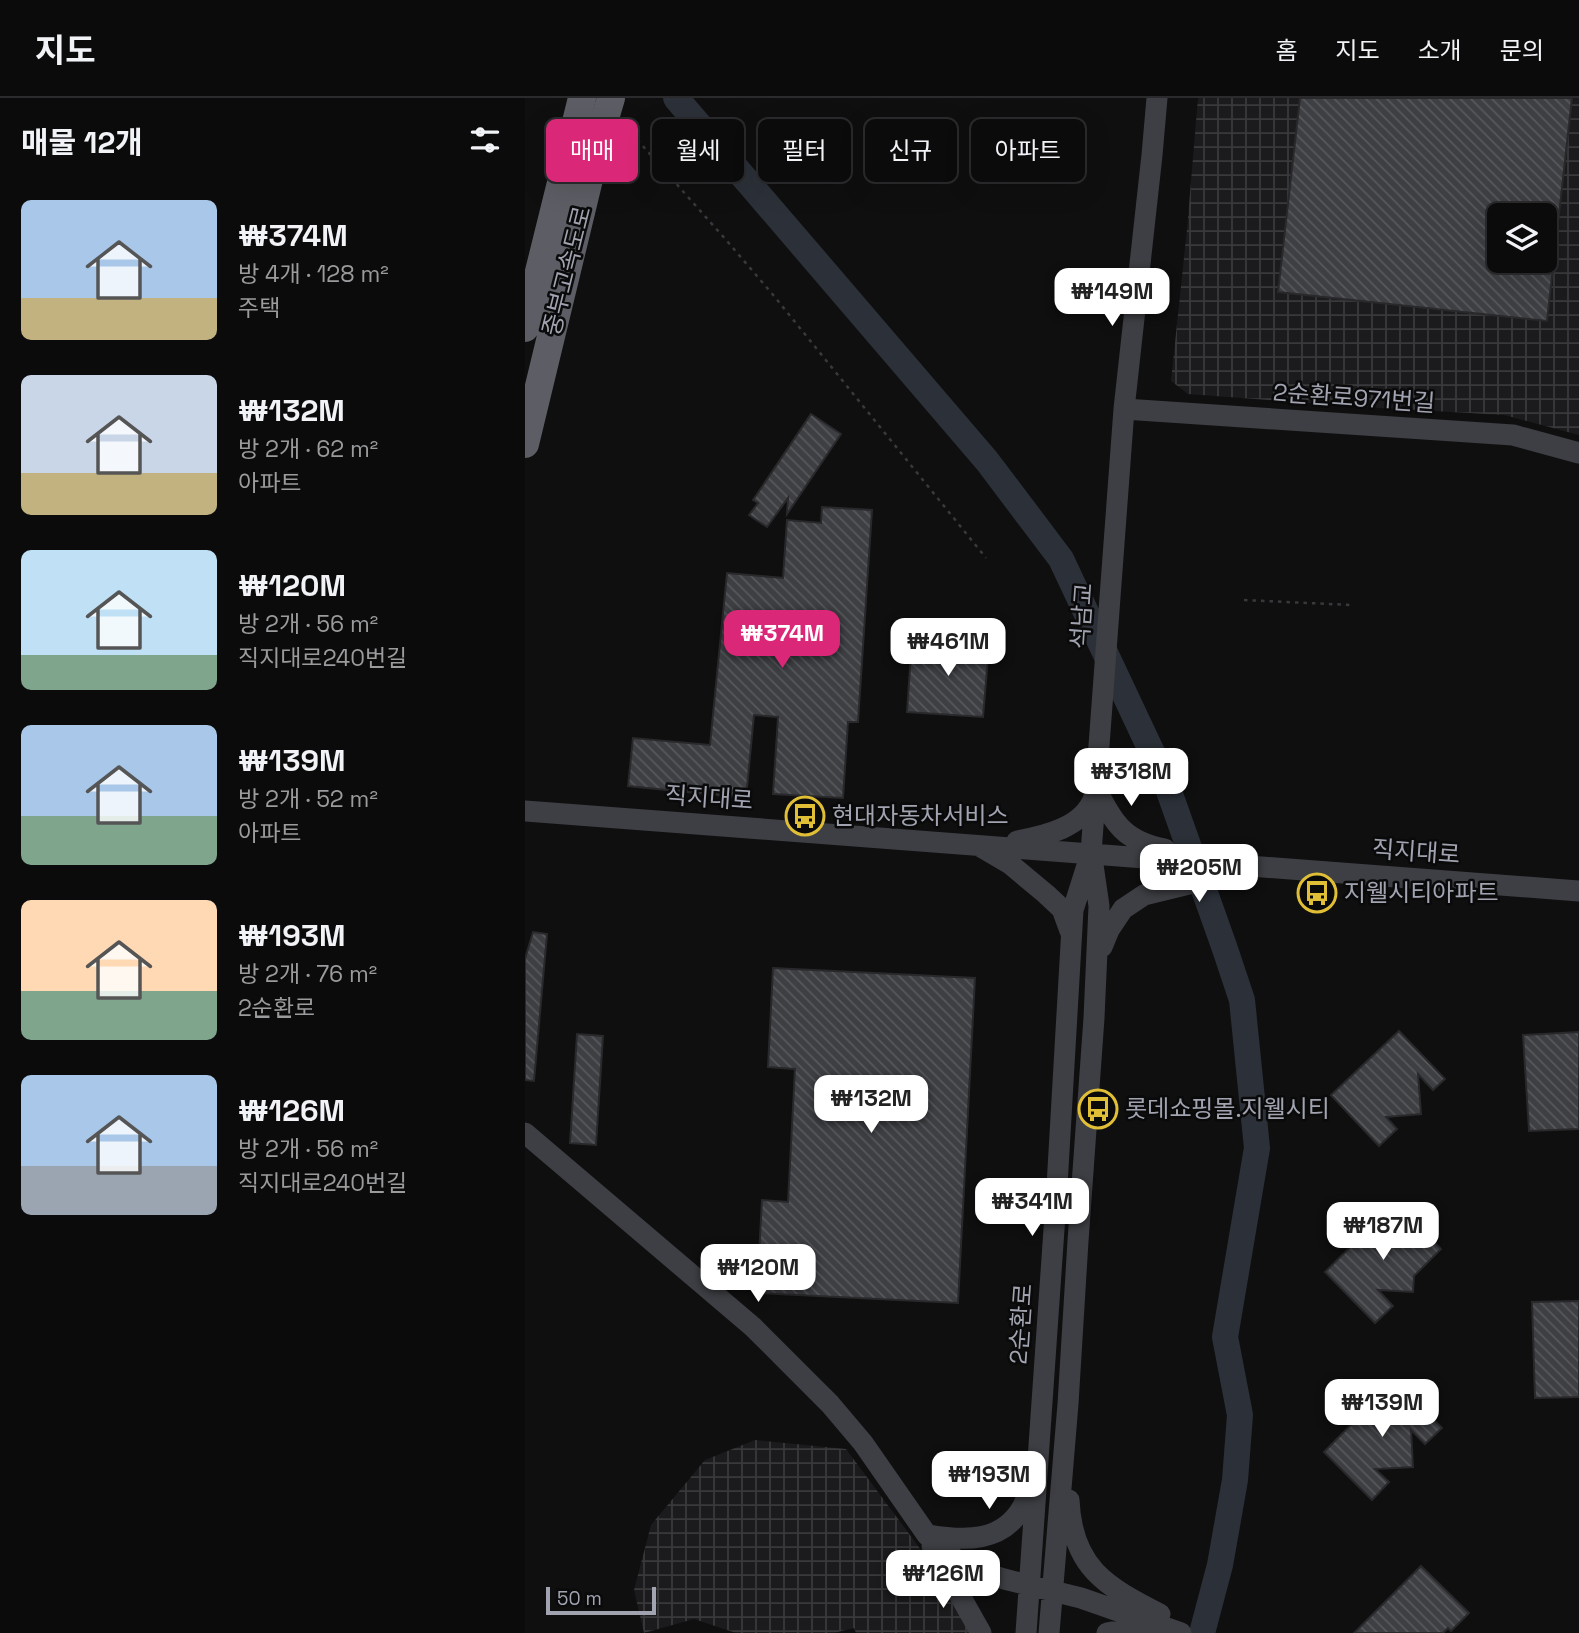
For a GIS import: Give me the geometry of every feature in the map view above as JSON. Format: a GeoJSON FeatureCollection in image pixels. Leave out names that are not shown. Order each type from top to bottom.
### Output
{"type":"FeatureCollection","features":[{"type":"Feature","properties":{"kind":"highway","name":"중부고속도로"},"geometry":{"type":"LineString","coordinates":[[582,98],[584,119]]}},
{"type":"Feature","properties":{"kind":"highway","name":"중부고속도로"},"geometry":{"type":"LineString","coordinates":[[598,119],[611,98]]}},
{"type":"Feature","properties":{"kind":"highway","name":"중부고속도로"},"geometry":{"type":"LineString","coordinates":[[525,328],[571,182]]}},
{"type":"Feature","properties":{"kind":"highway","name":"중부고속도로"},"geometry":{"type":"LineString","coordinates":[[525,444],[577,182]]}},
{"type":"Feature","properties":{"kind":"main road"},"geometry":{"type":"LineString","coordinates":[[1123,409],[1153,155],[1157,98]]}},
{"type":"Feature","properties":{"kind":"main road","name":"석남교"},"geometry":{"type":"LineString","coordinates":[[1097,786],[1123,409]]}},
{"type":"Feature","properties":{"kind":"main road","name":"2순환로971번길"},"geometry":{"type":"LineString","coordinates":[[1123,409],[1513,435],[1579,453]]}},
{"type":"Feature","properties":{"kind":"main road"},"geometry":{"type":"LineString","coordinates":[[977,844],[1028,839],[1065,826],[1086,813],[1094,799],[1097,786]]}},
{"type":"Feature","properties":{"kind":"main road"},"geometry":{"type":"LineString","coordinates":[[1097,786],[1105,806],[1123,831],[1146,852]]}},
{"type":"Feature","properties":{"kind":"main road","name":"2순환로"},"geometry":{"type":"LineString","coordinates":[[1026,1633],[1073,910],[1091,853],[1097,786]]}},
{"type":"Feature","properties":{"kind":"main road","name":"직지대로"},"geometry":{"type":"LineString","coordinates":[[525,811],[1091,853],[1146,852],[1252,865],[1579,891]]}},
{"type":"Feature","properties":{"kind":"main road"},"geometry":{"type":"LineString","coordinates":[[977,844],[1010,864],[1062,909],[1072,935]]}},
{"type":"Feature","properties":{"kind":"main road","name":"2순환로"},"geometry":{"type":"LineString","coordinates":[[1049,1633],[1068,1404],[1097,962],[1099,906],[1091,853]]}},
{"type":"Feature","properties":{"kind":"main road"},"geometry":{"type":"LineString","coordinates":[[1097,962],[1109,930],[1123,909],[1144,895],[1220,877],[1252,865]]}},
{"type":"Feature","properties":{"kind":"main road"},"geometry":{"type":"LineString","coordinates":[[525,1133],[753,1327],[830,1404],[863,1443],[926,1535],[981,1633]]}},
{"type":"Feature","properties":{"kind":"main road"},"geometry":{"type":"LineString","coordinates":[[1068,1404],[1069,1503],[1078,1547],[1094,1572],[1107,1583],[1137,1621]]}},
{"type":"Feature","properties":{"kind":"main road"},"geometry":{"type":"LineString","coordinates":[[926,1535],[974,1539],[992,1534],[1010,1523],[1022,1507],[1038,1467]]}},
{"type":"Feature","properties":{"kind":"main road"},"geometry":{"type":"LineString","coordinates":[[926,1535],[969,1568]]}},
{"type":"Feature","properties":{"kind":"main road"},"geometry":{"type":"LineString","coordinates":[[943,1566],[969,1568],[1052,1590],[1137,1621],[1181,1633]]}},
{"type":"Feature","properties":{"kind":"main road"},"geometry":{"type":"LineString","coordinates":[[1107,1633],[1137,1621],[1196,1633]]}},
{"type":"Feature","properties":{"kind":"path"},"geometry":{"type":"LineString","coordinates":[[638,141],[774,296],[986,558]]}},
{"type":"Feature","properties":{"kind":"path"},"geometry":{"type":"LineString","coordinates":[[1244,600],[1351,605]]}},
{"type":"Feature","properties":{"kind":"shaded area"},"geometry":{"type":"Polygon","coordinates":[[[1198,98],[1579,98],[1579,435],[1504,415],[1188,394],[1171,381],[1198,98]]]}},
{"type":"Feature","properties":{"kind":"shaded area"},"geometry":{"type":"Polygon","coordinates":[[[755,1440],[846,1449],[933,1566],[971,1633],[856,1633],[854,1628],[834,1633],[736,1633],[694,1619],[644,1633],[634,1590],[651,1525],[705,1460],[755,1440]]]}},
{"type":"Feature","properties":{"kind":"building"},"geometry":{"type":"Polygon","coordinates":[[[1300,98],[1572,98],[1557,232],[1557,203],[1487,203],[1487,273],[1552,273],[1547,321],[1278,292],[1300,98]]]}},
{"type":"Feature","properties":{"kind":"building"},"geometry":{"type":"Polygon","coordinates":[[[811,414],[841,434],[787,514],[788,498],[767,527],[749,515],[758,503],[753,500],[811,414]]]}},
{"type":"Feature","properties":{"kind":"building"},"geometry":{"type":"Polygon","coordinates":[[[822,507],[872,510],[858,722],[848,722],[843,798],[773,794],[778,717],[754,715],[746,798],[628,786],[633,738],[710,745],[727,573],[783,578],[787,520],[821,523],[822,507]]]}},
{"type":"Feature","properties":{"kind":"building"},"geometry":{"type":"Polygon","coordinates":[[[912,639],[989,645],[983,717],[907,712],[912,639]]]}},
{"type":"Feature","properties":{"kind":"building"},"geometry":{"type":"Polygon","coordinates":[[[533,932],[547,934],[534,1081],[525,1080],[525,959],[533,932]]]}},
{"type":"Feature","properties":{"kind":"building"},"geometry":{"type":"Polygon","coordinates":[[[773,968],[975,978],[958,1303],[757,1293],[762,1200],[788,1202],[795,1069],[768,1067],[773,968]]]}},
{"type":"Feature","properties":{"kind":"building"},"geometry":{"type":"Polygon","coordinates":[[[1399,1031],[1445,1079],[1433,1090],[1418,1074],[1421,1114],[1386,1117],[1397,1129],[1379,1146],[1331,1095],[1399,1031]]]}},
{"type":"Feature","properties":{"kind":"building"},"geometry":{"type":"Polygon","coordinates":[[[1579,1032],[1579,1129],[1529,1131],[1523,1035],[1579,1032]]]}},
{"type":"Feature","properties":{"kind":"building"},"geometry":{"type":"Polygon","coordinates":[[[577,1034],[603,1036],[596,1145],[570,1143],[577,1034]]]}},
{"type":"Feature","properties":{"kind":"building"},"geometry":{"type":"Polygon","coordinates":[[[1395,1203],[1441,1249],[1414,1276],[1413,1292],[1378,1290],[1393,1306],[1375,1323],[1325,1272],[1395,1203]]]}},
{"type":"Feature","properties":{"kind":"building"},"geometry":{"type":"Polygon","coordinates":[[[1579,1301],[1579,1397],[1535,1398],[1532,1302],[1579,1301]]]}},
{"type":"Feature","properties":{"kind":"building"},"geometry":{"type":"Polygon","coordinates":[[[1394,1381],[1442,1428],[1425,1444],[1411,1430],[1413,1467],[1375,1469],[1389,1482],[1372,1500],[1324,1452],[1394,1381]]]}},
{"type":"Feature","properties":{"kind":"building"},"geometry":{"type":"Polygon","coordinates":[[[1421,1566],[1469,1613],[1451,1631],[1448,1628],[1443,1633],[1354,1633],[1421,1566]]]}},
{"type":"Feature","properties":{"kind":"waterway"},"geometry":{"type":"LineString","coordinates":[[676,98],[987,461],[1061,559],[1165,780],[1225,949],[1242,1000],[1257,1148],[1225,1337],[1240,1415],[1235,1480],[1220,1565],[1202,1633]]}},
{"type":"Feature","properties":{"kind":"place","name":"현대자동차서비스"},"geometry":{"type":"Point","coordinates":[805,816]}},
{"type":"Feature","properties":{"kind":"place","name":"지웰시티아파트"},"geometry":{"type":"Point","coordinates":[1317,893]}},
{"type":"Feature","properties":{"kind":"place","name":"롯데쇼핑몰.지웰시티"},"geometry":{"type":"Point","coordinates":[1098,1109]}}]}
